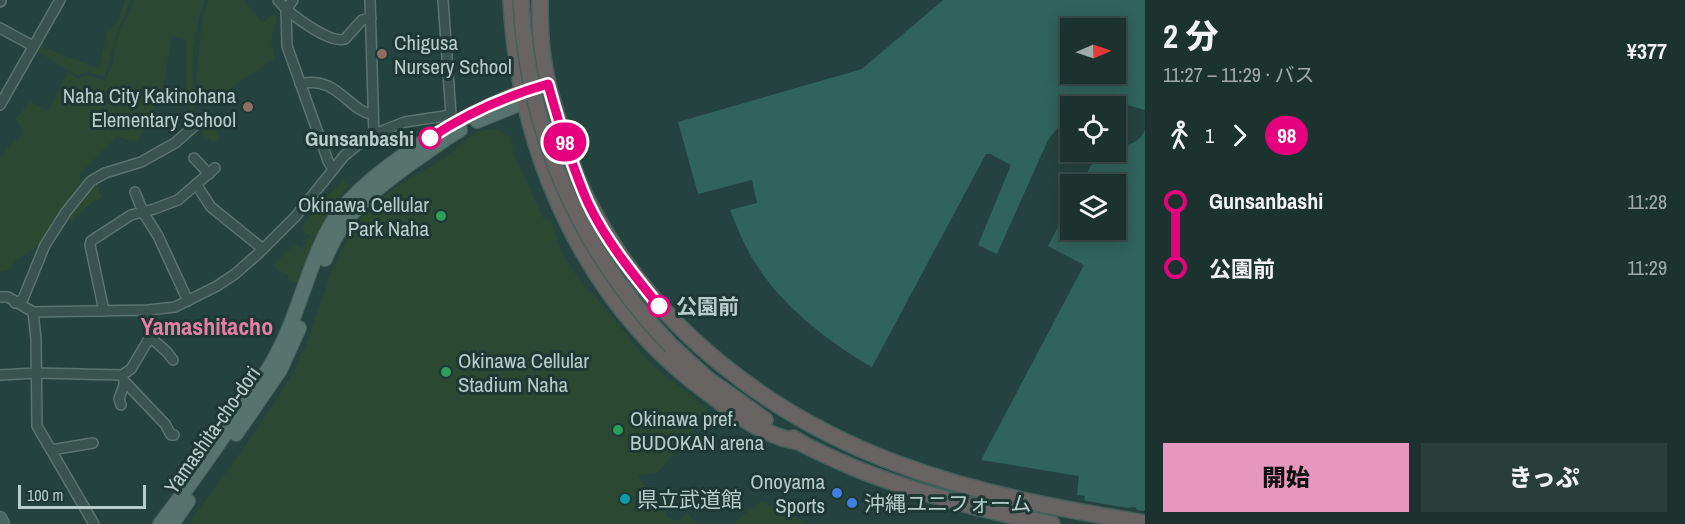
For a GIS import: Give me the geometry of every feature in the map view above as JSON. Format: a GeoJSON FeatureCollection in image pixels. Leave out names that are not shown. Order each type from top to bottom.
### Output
{"type":"FeatureCollection","features":[{"type":"Feature","properties":{"kind":"highway"},"geometry":{"type":"LineString","coordinates":[[511,0],[514,41],[523,97],[541,160],[574,237],[601,280],[647,339],[676,370],[741,418],[778,438],[800,442]]}},
{"type":"Feature","properties":{"kind":"highway"},"geometry":{"type":"LineString","coordinates":[[521,0],[522,24],[531,83],[545,141],[564,191],[585,232],[612,275],[639,311],[671,346],[706,378],[746,408],[800,442],[893,483],[963,503],[1052,524]]}},
{"type":"Feature","properties":{"kind":"highway"},"geometry":{"type":"LineString","coordinates":[[540,0],[542,51],[548,84],[569,155],[589,203],[612,244],[659,306],[684,332],[740,381],[804,422],[899,465],[986,492],[1145,523]]}},
{"type":"Feature","properties":{"kind":"main road","name":"Yamashita-cho-dori"},"geometry":{"type":"LineString","coordinates":[[172,524],[284,363],[331,246],[359,203],[454,133],[548,84]]}},
{"type":"Feature","properties":{"kind":"main road","name":"Yamashita-cho-dori"},"geometry":{"type":"LineString","coordinates":[[160,524],[223,437],[274,360],[287,334],[327,232],[340,210],[364,186],[453,119],[523,97]]}},
{"type":"Feature","properties":{"kind":"main road"},"geometry":{"type":"LineString","coordinates":[[0,518],[3,524]]}},
{"type":"Feature","properties":{"kind":"street"},"geometry":{"type":"LineString","coordinates":[[0,105],[60,0]]}},
{"type":"Feature","properties":{"kind":"street"},"geometry":{"type":"LineString","coordinates":[[278,0],[286,10],[340,41],[345,39],[362,20],[371,18]]}},
{"type":"Feature","properties":{"kind":"street"},"geometry":{"type":"LineString","coordinates":[[293,0],[286,10],[287,46],[328,161],[333,169]]}},
{"type":"Feature","properties":{"kind":"street"},"geometry":{"type":"LineString","coordinates":[[370,0],[374,134]]}},
{"type":"Feature","properties":{"kind":"street"},"geometry":{"type":"LineString","coordinates":[[0,297],[8,297],[33,312],[169,309],[188,301],[235,274],[263,249],[315,194],[333,169],[352,149],[374,134],[405,122],[453,119],[442,0]]}},
{"type":"Feature","properties":{"kind":"street"},"geometry":{"type":"LineString","coordinates":[[0,28],[33,46]]}},
{"type":"Feature","properties":{"kind":"street"},"geometry":{"type":"LineString","coordinates":[[300,84],[313,82],[332,88],[343,94],[366,114],[373,114]]}},
{"type":"Feature","properties":{"kind":"street"},"geometry":{"type":"LineString","coordinates":[[16,303],[23,299],[45,244],[66,212],[91,181],[105,173],[141,162],[179,141],[198,122]]}},
{"type":"Feature","properties":{"kind":"street"},"geometry":{"type":"LineString","coordinates":[[105,310],[91,241],[131,215],[178,200],[212,171],[194,158]]}},
{"type":"Feature","properties":{"kind":"street"},"geometry":{"type":"LineString","coordinates":[[195,184],[212,207],[263,249]]}},
{"type":"Feature","properties":{"kind":"street"},"geometry":{"type":"LineString","coordinates":[[135,192],[188,301]]}},
{"type":"Feature","properties":{"kind":"street"},"geometry":{"type":"LineString","coordinates":[[121,405],[119,399],[123,378],[150,337],[148,310]]}},
{"type":"Feature","properties":{"kind":"street"},"geometry":{"type":"LineString","coordinates":[[33,312],[38,426],[94,524]]}},
{"type":"Feature","properties":{"kind":"street"},"geometry":{"type":"LineString","coordinates":[[150,337],[173,360]]}},
{"type":"Feature","properties":{"kind":"street"},"geometry":{"type":"LineString","coordinates":[[0,375],[36,374],[123,378],[165,423],[171,435],[174,435]]}},
{"type":"Feature","properties":{"kind":"street"},"geometry":{"type":"LineString","coordinates":[[51,450],[93,443]]}},
{"type":"Feature","properties":{"kind":"shaded area"},"geometry":{"type":"Polygon","coordinates":[[[125,0],[131,0],[116,35],[105,77],[89,72],[77,75],[35,51],[38,45],[99,68],[107,32],[118,22],[125,0]]]}},
{"type":"Feature","properties":{"kind":"shaded area"},"geometry":{"type":"Polygon","coordinates":[[[135,0],[205,0],[194,43],[194,103],[196,117],[205,113],[220,137],[213,142],[201,134],[206,127],[197,119],[189,107],[186,41],[180,37],[174,37],[171,41],[163,87],[147,128],[136,141],[117,136],[80,173],[85,189],[96,182],[102,197],[90,204],[72,221],[68,217],[48,240],[16,260],[11,269],[0,272],[0,157],[23,132],[16,119],[30,101],[48,111],[68,72],[78,79],[86,74],[105,81],[112,64],[116,40],[135,0]]]}},
{"type":"Feature","properties":{"kind":"shaded area"},"geometry":{"type":"Polygon","coordinates":[[[209,0],[244,0],[262,23],[274,14],[277,17],[271,40],[274,59],[211,101],[196,82],[202,20],[209,0]]]}},
{"type":"Feature","properties":{"kind":"shaded area"},"geometry":{"type":"Polygon","coordinates":[[[943,0],[1145,0],[1145,110],[1126,105],[1126,96],[1060,96],[1060,125],[1048,140],[997,254],[978,245],[1011,165],[986,154],[872,367],[840,347],[793,309],[766,279],[752,258],[730,210],[757,203],[752,180],[698,194],[678,122],[862,69],[943,0]]]}},
{"type":"Feature","properties":{"kind":"shaded area"},"geometry":{"type":"Polygon","coordinates":[[[497,129],[507,136],[510,135],[514,155],[543,218],[550,219],[563,255],[578,278],[650,363],[708,409],[693,422],[695,429],[658,472],[637,476],[665,508],[666,516],[678,522],[687,513],[697,524],[191,524],[194,516],[259,426],[294,370],[312,329],[336,262],[357,223],[388,193],[443,159],[467,139],[480,131],[497,129]]]}},
{"type":"Feature","properties":{"kind":"shaded area"},"geometry":{"type":"Polygon","coordinates":[[[1145,130],[1145,524],[1078,524],[1085,496],[1077,495],[1079,476],[981,460],[1084,265],[1048,246],[1060,224],[1060,240],[1126,240],[1126,174],[1086,174],[1093,162],[1126,162],[1126,145],[1137,140],[1145,130]]]}},
{"type":"Feature","properties":{"kind":"shaded area"},"geometry":{"type":"Polygon","coordinates":[[[343,180],[349,186],[333,208],[320,232],[299,282],[291,281],[288,275],[272,266],[295,244],[302,249],[310,236],[302,227],[343,180]]]}},
{"type":"Feature","properties":{"kind":"shaded area"},"geometry":{"type":"Polygon","coordinates":[[[762,501],[801,520],[803,524],[731,524],[762,501]]]}},
{"type":"Feature","properties":{"kind":"pier"},"geometry":{"type":"Polygon","coordinates":[[[1081,500],[1128,508],[1135,507],[1137,510],[1145,511],[1145,524],[1075,524],[1081,500]]]}},
{"type":"Feature","properties":{"kind":"bus line","name":"98"},"geometry":{"type":"LineString","coordinates":[[430,138],[455,122],[495,103],[548,84],[569,155],[589,203],[612,244],[659,306]]}},
{"type":"Feature","properties":{"kind":"place","name":"Chigusa Nursery School"},"geometry":{"type":"Point","coordinates":[382,54]}},
{"type":"Feature","properties":{"kind":"place","name":"Naha City Kakinohana Elementary School"},"geometry":{"type":"Point","coordinates":[248,107]}},
{"type":"Feature","properties":{"kind":"place","name":"Gunsanbashi"},"geometry":{"type":"Point","coordinates":[430,138]}},
{"type":"Feature","properties":{"kind":"place","name":"Okinawa Cellular Park Naha"},"geometry":{"type":"Point","coordinates":[441,216]}},
{"type":"Feature","properties":{"kind":"place","name":"公園前"},"geometry":{"type":"Point","coordinates":[659,306]}},
{"type":"Feature","properties":{"kind":"place","name":"Okinawa Cellular Stadium Naha"},"geometry":{"type":"Point","coordinates":[446,372]}},
{"type":"Feature","properties":{"kind":"place","name":"Okinawa pref. BUDOKAN arena"},"geometry":{"type":"Point","coordinates":[618,430]}},
{"type":"Feature","properties":{"kind":"place","name":"Onoyama Sports"},"geometry":{"type":"Point","coordinates":[837,493]}},
{"type":"Feature","properties":{"kind":"place","name":"県立武道館"},"geometry":{"type":"Point","coordinates":[625,499]}},
{"type":"Feature","properties":{"kind":"place","name":"沖縄ユニフォーム"},"geometry":{"type":"Point","coordinates":[852,503]}},
{"type":"Feature","properties":{"kind":"district","name":"Yamashitacho"},"geometry":{"type":"Point","coordinates":[207,326]}}]}
